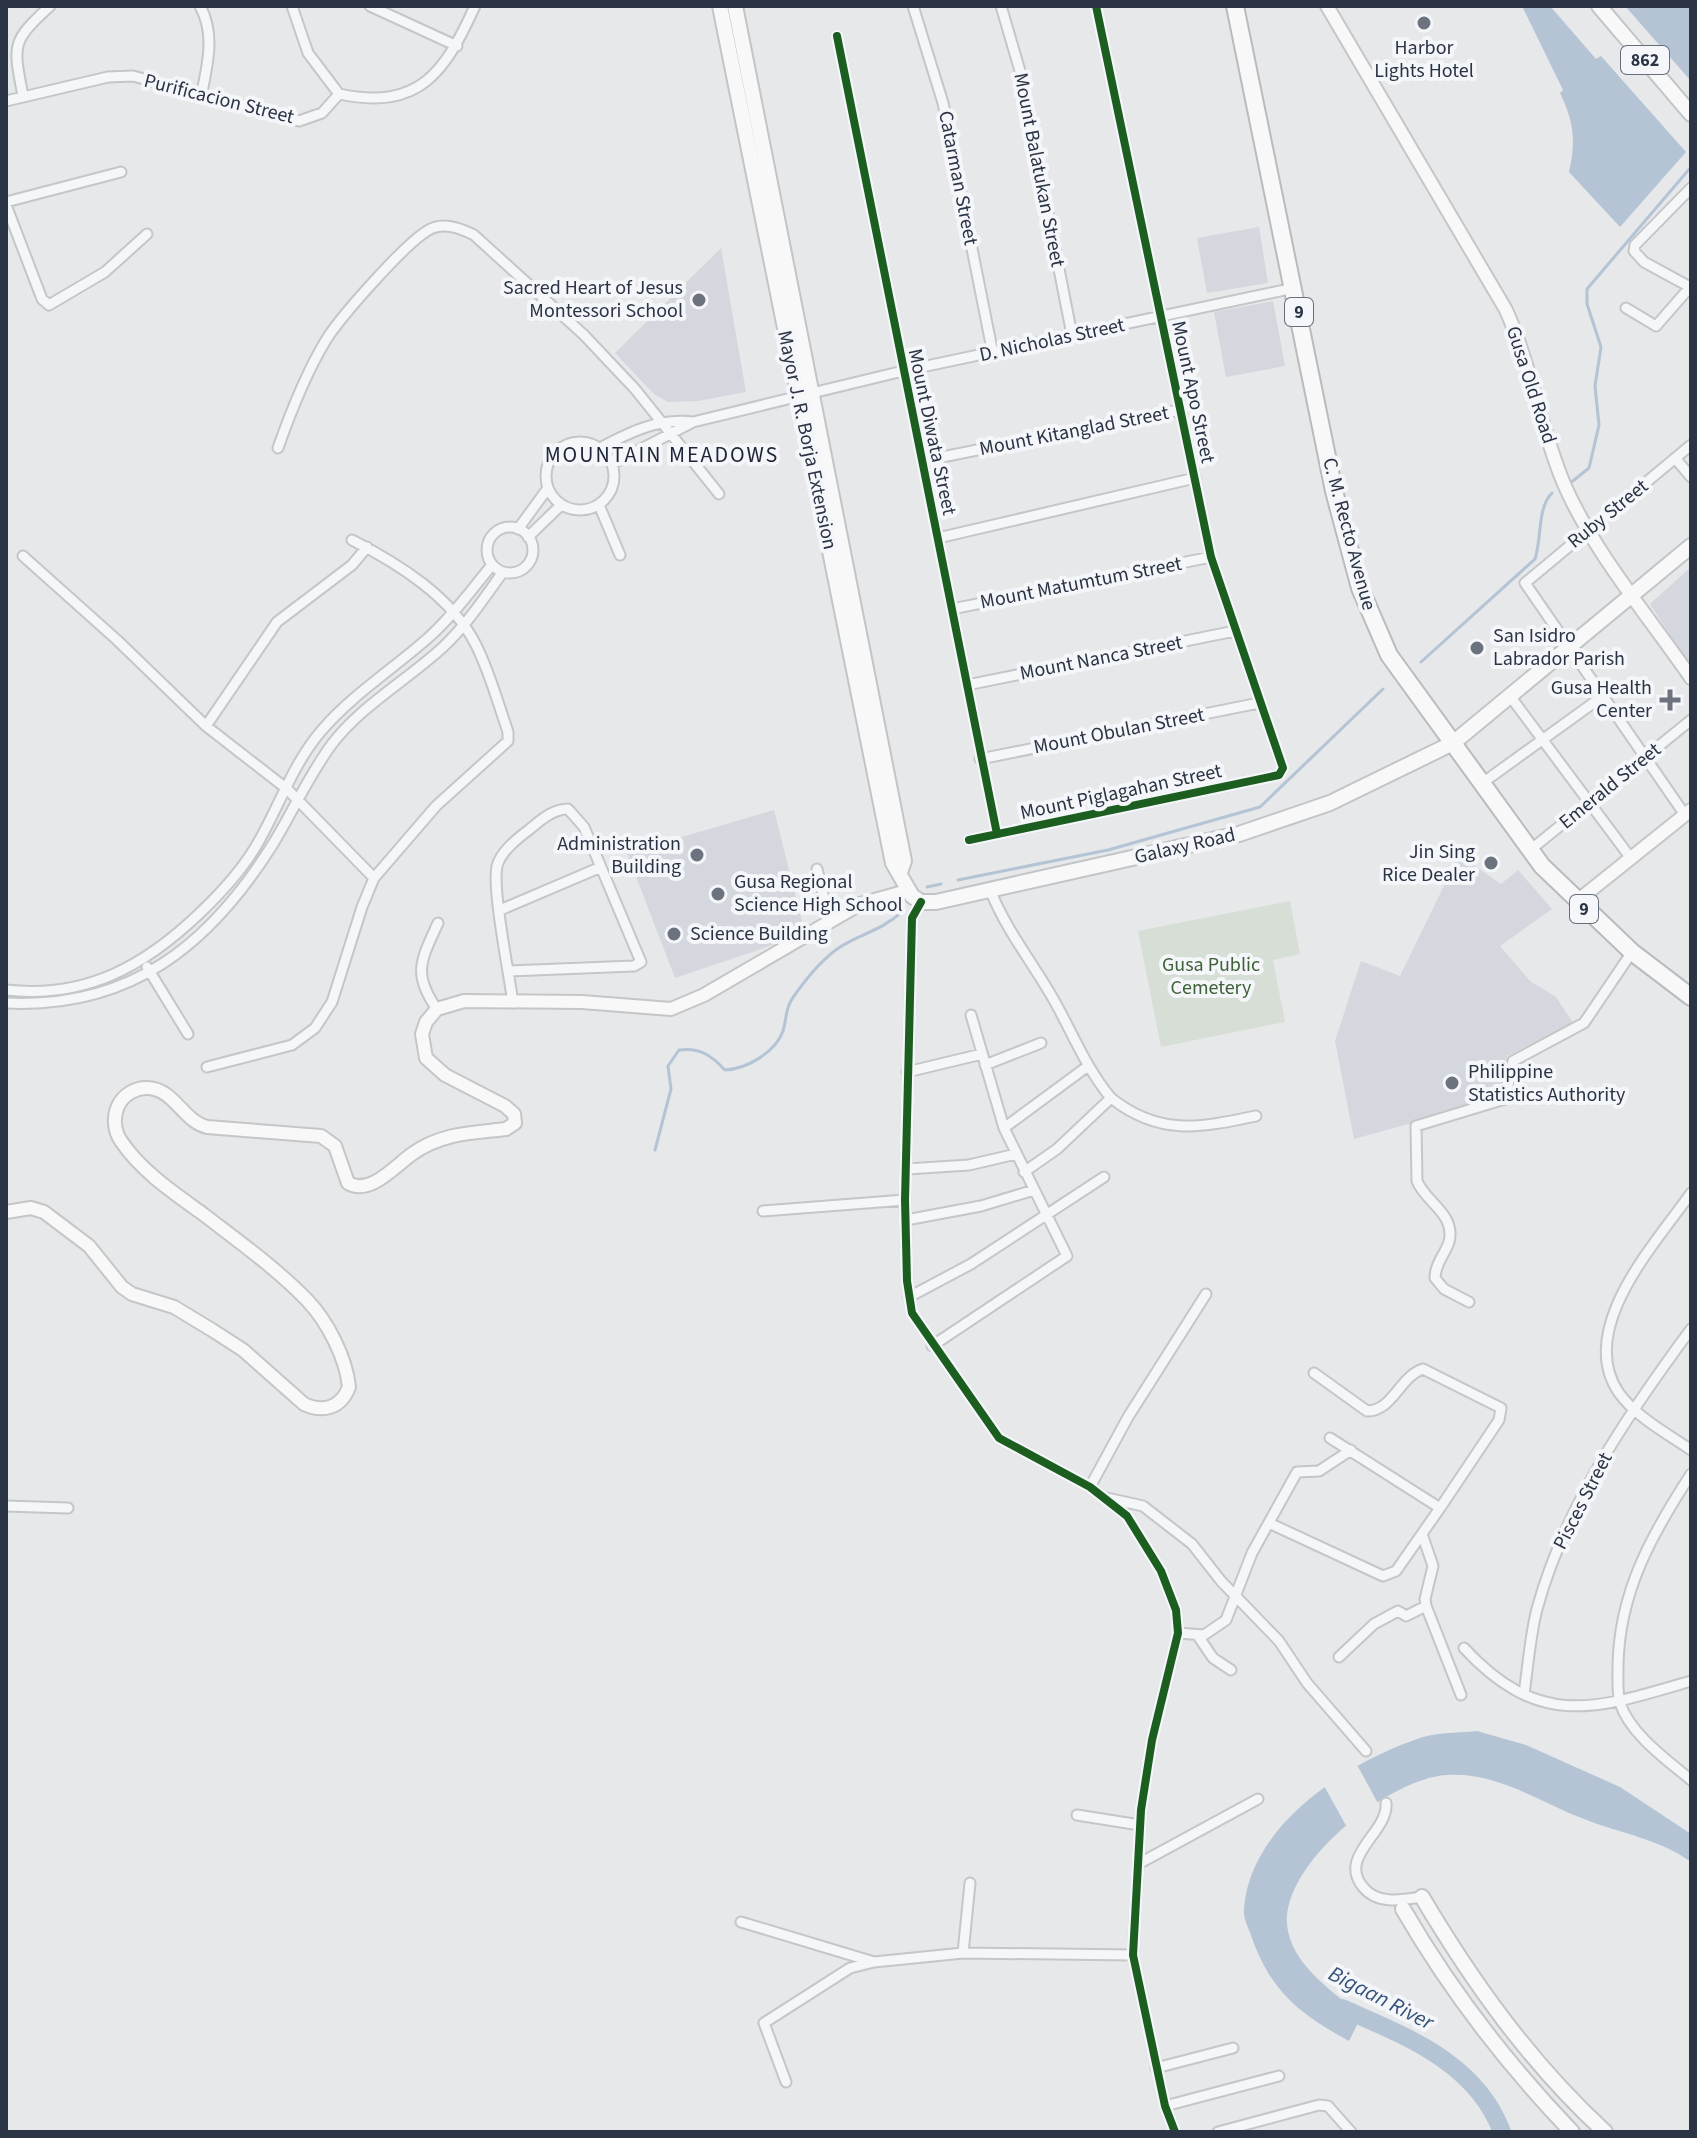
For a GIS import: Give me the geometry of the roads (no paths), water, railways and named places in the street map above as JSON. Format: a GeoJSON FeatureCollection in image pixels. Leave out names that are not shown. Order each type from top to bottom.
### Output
{"type":"FeatureCollection","features":[{"type":"Feature","properties":{"kind":"highway","name":"C. M. Recto Avenue"},"geometry":{"type":"LineString","coordinates":[[1235,6],[1334,491],[1360,588],[1389,655],[1529,851],[1576,902],[1632,952],[1691,997]]}},
{"type":"Feature","properties":{"kind":"main road","name":"Mayor J. R. Borja Extension"},"geometry":{"type":"LineString","coordinates":[[720,6],[741,74],[860,665],[904,861],[900,872],[907,891]]}},
{"type":"Feature","properties":{"kind":"main road","name":"Mayor J. R. Borja Extension"},"geometry":{"type":"LineString","coordinates":[[735,6],[741,74]]}},
{"type":"Feature","properties":{"kind":"main road","name":"Gusa Old Road"},"geometry":{"type":"LineString","coordinates":[[1327,6],[1506,310],[1518,336],[1559,471],[1589,529],[1691,678]]}},
{"type":"Feature","properties":{"kind":"main road","name":"862"},"geometry":{"type":"LineString","coordinates":[[1599,6],[1691,114]]}},
{"type":"Feature","properties":{"kind":"main road","name":"Galaxy Road"},"geometry":{"type":"LineString","coordinates":[[921,902],[991,892],[1239,834],[1364,789],[1453,743],[1691,546]]}},
{"type":"Feature","properties":{"kind":"main road"},"geometry":{"type":"LineString","coordinates":[[1576,902],[1688,812]]}},
{"type":"Feature","properties":{"kind":"main road"},"geometry":{"type":"LineString","coordinates":[[6,1212],[31,1208],[44,1212],[89,1246],[132,1294],[174,1307],[243,1350],[304,1404],[315,1409],[329,1408],[341,1401],[349,1387],[337,1348],[321,1318],[271,1267],[143,1167],[115,1128],[116,1114],[127,1095],[139,1089],[152,1088],[170,1098],[196,1125],[326,1139],[335,1146],[348,1183],[356,1187],[370,1185],[437,1139],[506,1129],[515,1123],[514,1114],[505,1106],[456,1082],[426,1058],[422,1034],[426,1022],[437,1009],[457,1001],[582,1002],[653,1009],[688,1004],[860,904],[907,891],[921,902]]}},
{"type":"Feature","properties":{"kind":"main road"},"geometry":{"type":"LineString","coordinates":[[1422,1897],[1467,1972],[1511,2030],[1605,2132]]}},
{"type":"Feature","properties":{"kind":"main road"},"geometry":{"type":"LineString","coordinates":[[1403,1909],[1448,1984],[1493,2044],[1572,2132]]}},
{"type":"Feature","properties":{"kind":"street"},"geometry":{"type":"LineString","coordinates":[[23,96],[16,56],[18,38],[50,6]]}},
{"type":"Feature","properties":{"kind":"street"},"geometry":{"type":"LineString","coordinates":[[200,6],[209,28],[210,50],[201,97]]}},
{"type":"Feature","properties":{"kind":"street"},"geometry":{"type":"LineString","coordinates":[[292,6],[308,53],[339,94],[378,100],[405,93],[446,64],[475,6]]}},
{"type":"Feature","properties":{"kind":"street"},"geometry":{"type":"LineString","coordinates":[[370,6],[457,46]]}},
{"type":"Feature","properties":{"kind":"street","name":"Catarman Street"},"geometry":{"type":"LineString","coordinates":[[913,6],[943,103],[993,354]]}},
{"type":"Feature","properties":{"kind":"street","name":"Mount Balatukan Street"},"geometry":{"type":"LineString","coordinates":[[1001,6],[1020,71],[1072,335]]}},
{"type":"Feature","properties":{"kind":"street","name":"Mount Apo Street"},"geometry":{"type":"LineString","coordinates":[[1096,6],[1211,557],[1283,768],[1279,775]]}},
{"type":"Feature","properties":{"kind":"street","name":"Mount Diwata Street"},"geometry":{"type":"LineString","coordinates":[[837,36],[997,834]]}},
{"type":"Feature","properties":{"kind":"street","name":"Purificacion Street"},"geometry":{"type":"LineString","coordinates":[[6,101],[120,76],[299,121],[322,113],[339,94]]}},
{"type":"Feature","properties":{"kind":"street"},"geometry":{"type":"LineString","coordinates":[[121,172],[6,203],[42,299],[49,305],[105,272],[147,234]]}},
{"type":"Feature","properties":{"kind":"street"},"geometry":{"type":"LineString","coordinates":[[1626,308],[1656,326],[1690,287],[1644,262],[1634,251],[1635,245],[1691,188]]}},
{"type":"Feature","properties":{"kind":"street"},"geometry":{"type":"LineString","coordinates":[[278,448],[328,337],[355,303],[428,230],[446,226],[461,228],[474,235],[584,335],[662,422],[719,494]]}},
{"type":"Feature","properties":{"kind":"street","name":"D. Nicholas Street"},"geometry":{"type":"LineString","coordinates":[[693,422],[804,393],[1294,288]]}},
{"type":"Feature","properties":{"kind":"street","name":"Mount Kitanglad Street"},"geometry":{"type":"LineString","coordinates":[[922,461],[1179,410]]}},
{"type":"Feature","properties":{"kind":"street"},"geometry":{"type":"LineString","coordinates":[[600,448],[633,430],[662,422],[693,422]]}},
{"type":"Feature","properties":{"kind":"street"},"geometry":{"type":"LineString","coordinates":[[612,464],[693,422]]}},
{"type":"Feature","properties":{"kind":"street"},"geometry":{"type":"LineString","coordinates":[[577,442],[600,448],[612,464],[613,487],[599,505],[581,510],[561,505],[548,488],[546,475],[556,451],[577,442]]}},
{"type":"Feature","properties":{"kind":"street","name":"Ruby Street"},"geometry":{"type":"LineString","coordinates":[[1568,648],[1525,583],[1691,445]]}},
{"type":"Feature","properties":{"kind":"street"},"geometry":{"type":"LineString","coordinates":[[1675,458],[1691,477]]}},
{"type":"Feature","properties":{"kind":"street"},"geometry":{"type":"LineString","coordinates":[[938,538],[1195,478]]}},
{"type":"Feature","properties":{"kind":"street"},"geometry":{"type":"LineString","coordinates":[[518,529],[548,488]]}},
{"type":"Feature","properties":{"kind":"street"},"geometry":{"type":"LineString","coordinates":[[528,537],[561,505]]}},
{"type":"Feature","properties":{"kind":"street"},"geometry":{"type":"LineString","coordinates":[[599,505],[620,555]]}},
{"type":"Feature","properties":{"kind":"street"},"geometry":{"type":"LineString","coordinates":[[503,528],[518,529],[528,537],[533,550],[529,564],[517,572],[503,572],[492,565],[487,550],[491,537],[503,528]]}},
{"type":"Feature","properties":{"kind":"street"},"geometry":{"type":"LineString","coordinates":[[207,1067],[292,1045],[319,1023],[337,988],[374,878],[436,806],[508,741],[508,732],[484,664],[454,611],[367,547],[352,540]]}},
{"type":"Feature","properties":{"kind":"street"},"geometry":{"type":"LineString","coordinates":[[206,726],[277,622],[352,565],[367,547]]}},
{"type":"Feature","properties":{"kind":"street"},"geometry":{"type":"LineString","coordinates":[[23,556],[117,640],[206,726],[287,789],[374,878]]}},
{"type":"Feature","properties":{"kind":"street","name":"Mount Matumtum Street"},"geometry":{"type":"LineString","coordinates":[[952,609],[1211,557]]}},
{"type":"Feature","properties":{"kind":"street"},"geometry":{"type":"LineString","coordinates":[[6,990],[34,993],[76,988],[104,980],[142,961],[177,935],[236,875],[258,844],[300,762],[333,717],[431,636],[492,565]]}},
{"type":"Feature","properties":{"kind":"street"},"geometry":{"type":"LineString","coordinates":[[6,1003],[37,1005],[88,999],[150,972],[207,928],[231,902],[273,844],[342,733],[464,625],[503,572]]}},
{"type":"Feature","properties":{"kind":"street","name":"Mount Nanca Street"},"geometry":{"type":"LineString","coordinates":[[967,685],[1235,631]]}},
{"type":"Feature","properties":{"kind":"street"},"geometry":{"type":"LineString","coordinates":[[1568,648],[1688,812]]}},
{"type":"Feature","properties":{"kind":"street"},"geometry":{"type":"LineString","coordinates":[[1510,696],[1630,857]]}},
{"type":"Feature","properties":{"kind":"street"},"geometry":{"type":"LineString","coordinates":[[1481,784],[1603,696]]}},
{"type":"Feature","properties":{"kind":"street","name":"Mount Obulan Street"},"geometry":{"type":"LineString","coordinates":[[980,759],[1259,703]]}},
{"type":"Feature","properties":{"kind":"street","name":"Emerald Street"},"geometry":{"type":"LineString","coordinates":[[1529,851],[1691,720]]}},
{"type":"Feature","properties":{"kind":"street","name":"Mount Piglagahan Street"},"geometry":{"type":"LineString","coordinates":[[969,840],[1279,775]]}},
{"type":"Feature","properties":{"kind":"street"},"geometry":{"type":"LineString","coordinates":[[509,971],[634,966],[641,962],[601,867],[574,813],[562,809],[551,813],[516,840],[500,858],[496,868],[513,1003]]}},
{"type":"Feature","properties":{"kind":"street"},"geometry":{"type":"LineString","coordinates":[[500,910],[601,867]]}},
{"type":"Feature","properties":{"kind":"street"},"geometry":{"type":"LineString","coordinates":[[817,869],[829,920]]}},
{"type":"Feature","properties":{"kind":"street"},"geometry":{"type":"LineString","coordinates":[[991,892],[1000,913],[1053,998],[1088,1066],[1111,1098],[1142,1117],[1176,1128],[1256,1116]]}},
{"type":"Feature","properties":{"kind":"street"},"geometry":{"type":"LineString","coordinates":[[921,902],[912,918],[907,1072],[905,1200],[912,1313],[932,1346],[999,1438],[1107,1498],[1137,1528],[1161,1571],[1176,1610],[1178,1633],[1152,1740],[1140,1825],[1133,1955],[1165,2106],[1175,2132]]}},
{"type":"Feature","properties":{"kind":"street"},"geometry":{"type":"LineString","coordinates":[[437,1009],[425,992],[421,974],[422,960],[438,923]]}},
{"type":"Feature","properties":{"kind":"street"},"geometry":{"type":"LineString","coordinates":[[1469,1302],[1444,1289],[1435,1278],[1449,1240],[1449,1230],[1441,1210],[1421,1190],[1417,1181],[1416,1126],[1505,1099],[1513,1061],[1584,1023],[1632,952]]}},
{"type":"Feature","properties":{"kind":"street"},"geometry":{"type":"LineString","coordinates":[[142,961],[188,1034]]}},
{"type":"Feature","properties":{"kind":"street"},"geometry":{"type":"LineString","coordinates":[[932,1346],[1066,1259],[1066,1251],[1004,1128],[971,1015]]}},
{"type":"Feature","properties":{"kind":"street"},"geometry":{"type":"LineString","coordinates":[[907,1072],[984,1060],[1041,1043]]}},
{"type":"Feature","properties":{"kind":"street"},"geometry":{"type":"LineString","coordinates":[[1004,1128],[1088,1066]]}},
{"type":"Feature","properties":{"kind":"street"},"geometry":{"type":"LineString","coordinates":[[1024,1172],[1057,1149],[1111,1098]]}},
{"type":"Feature","properties":{"kind":"street"},"geometry":{"type":"LineString","coordinates":[[907,1169],[969,1165],[1016,1154]]}},
{"type":"Feature","properties":{"kind":"street"},"geometry":{"type":"LineString","coordinates":[[909,1297],[971,1264],[1104,1177]]}},
{"type":"Feature","properties":{"kind":"street"},"geometry":{"type":"LineString","coordinates":[[906,1220],[981,1206],[1034,1190]]}},
{"type":"Feature","properties":{"kind":"street"},"geometry":{"type":"LineString","coordinates":[[1691,1193],[1625,1287],[1612,1315],[1607,1348],[1618,1392],[1633,1408],[1691,1450]]}},
{"type":"Feature","properties":{"kind":"street"},"geometry":{"type":"LineString","coordinates":[[763,1211],[905,1200]]}},
{"type":"Feature","properties":{"kind":"street"},"geometry":{"type":"LineString","coordinates":[[1090,1487],[1128,1417],[1206,1294]]}},
{"type":"Feature","properties":{"kind":"street","name":"Pisces Street"},"geometry":{"type":"LineString","coordinates":[[1524,1694],[1537,1610],[1550,1567],[1633,1408],[1691,1329]]}},
{"type":"Feature","properties":{"kind":"street"},"geometry":{"type":"LineString","coordinates":[[1269,1523],[1383,1576],[1396,1571],[1499,1420],[1501,1408],[1423,1369],[1413,1374],[1382,1407],[1367,1411],[1314,1373]]}},
{"type":"Feature","properties":{"kind":"street"},"geometry":{"type":"LineString","coordinates":[[1330,1438],[1440,1508]]}},
{"type":"Feature","properties":{"kind":"street"},"geometry":{"type":"LineString","coordinates":[[1178,1633],[1198,1636],[1222,1625],[1237,1597],[1252,1553],[1297,1472],[1319,1471],[1351,1450]]}},
{"type":"Feature","properties":{"kind":"street"},"geometry":{"type":"LineString","coordinates":[[1691,1474],[1657,1526],[1633,1580],[1619,1648],[1620,1702],[1640,1733],[1691,1780]]}},
{"type":"Feature","properties":{"kind":"street"},"geometry":{"type":"LineString","coordinates":[[1107,1498],[1128,1500],[1158,1514],[1192,1544],[1279,1641],[1307,1683],[1366,1751]]}},
{"type":"Feature","properties":{"kind":"street"},"geometry":{"type":"LineString","coordinates":[[6,1506],[68,1508]]}},
{"type":"Feature","properties":{"kind":"street"},"geometry":{"type":"LineString","coordinates":[[1422,1534],[1433,1566],[1426,1606],[1461,1695]]}},
{"type":"Feature","properties":{"kind":"street"},"geometry":{"type":"LineString","coordinates":[[1339,1657],[1386,1617],[1398,1611],[1406,1616],[1426,1606]]}},
{"type":"Feature","properties":{"kind":"street"},"geometry":{"type":"LineString","coordinates":[[1198,1636],[1213,1658],[1231,1670]]}},
{"type":"Feature","properties":{"kind":"street"},"geometry":{"type":"LineString","coordinates":[[1464,1648],[1496,1678],[1524,1694],[1568,1708],[1620,1702],[1691,1681]]}},
{"type":"Feature","properties":{"kind":"street"},"geometry":{"type":"LineString","coordinates":[[1140,1863],[1258,1799]]}},
{"type":"Feature","properties":{"kind":"street"},"geometry":{"type":"LineString","coordinates":[[1386,1803],[1385,1814],[1358,1858],[1355,1869],[1358,1880],[1363,1888],[1380,1899],[1422,1897]]}},
{"type":"Feature","properties":{"kind":"street"},"geometry":{"type":"LineString","coordinates":[[1077,1815],[1140,1825]]}},
{"type":"Feature","properties":{"kind":"street"},"geometry":{"type":"LineString","coordinates":[[963,1953],[970,1883]]}},
{"type":"Feature","properties":{"kind":"street"},"geometry":{"type":"LineString","coordinates":[[741,1922],[802,1943],[862,1955],[874,1962]]}},
{"type":"Feature","properties":{"kind":"street"},"geometry":{"type":"LineString","coordinates":[[786,2082],[764,2023],[850,1968],[874,1962],[963,1953],[1133,1955]]}},
{"type":"Feature","properties":{"kind":"street"},"geometry":{"type":"LineString","coordinates":[[1156,2068],[1233,2048]]}},
{"type":"Feature","properties":{"kind":"street"},"geometry":{"type":"LineString","coordinates":[[1165,2106],[1279,2076]]}},
{"type":"Feature","properties":{"kind":"street"},"geometry":{"type":"LineString","coordinates":[[1218,2132],[1319,2105],[1328,2106],[1351,2132]]}},
{"type":"Feature","properties":{"kind":"water"},"geometry":{"type":"Polygon","coordinates":[[[1522,6],[1550,6],[1596,59],[1601,56],[1686,152],[1620,227],[1569,172],[1573,151],[1572,132],[1560,93],[1563,90],[1522,6]]]}},
{"type":"Feature","properties":{"kind":"water"},"geometry":{"type":"Polygon","coordinates":[[[1625,6],[1691,6],[1691,81],[1625,6]]]}},
{"type":"Feature","properties":{"kind":"water"},"geometry":{"type":"Polygon","coordinates":[[[1477,1731],[1526,1745],[1620,1787],[1691,1834],[1691,1862],[1653,1842],[1584,1819],[1517,1789],[1482,1778],[1446,1775],[1397,1791],[1344,1828],[1321,1851],[1302,1875],[1290,1900],[1287,1924],[1296,1952],[1315,1976],[1362,2015],[1349,2041],[1302,2011],[1268,1973],[1244,1916],[1250,1878],[1264,1850],[1284,1824],[1308,1800],[1335,1780],[1365,1762],[1423,1737],[1477,1731]]]}},
{"type":"Feature","properties":{"kind":"waterway"},"geometry":{"type":"LineString","coordinates":[[1569,484],[1589,468],[1599,425],[1595,386],[1601,347],[1587,304],[1587,289],[1691,167]]}},
{"type":"Feature","properties":{"kind":"waterway"},"geometry":{"type":"LineString","coordinates":[[1421,662],[1535,559],[1544,507],[1552,493]]}},
{"type":"Feature","properties":{"kind":"waterway"},"geometry":{"type":"LineString","coordinates":[[958,880],[1108,850],[1260,807],[1383,689]]}},
{"type":"Feature","properties":{"kind":"waterway"},"geometry":{"type":"LineString","coordinates":[[927,887],[941,884]]}},
{"type":"Feature","properties":{"kind":"waterway"},"geometry":{"type":"LineString","coordinates":[[655,1150],[671,1089],[668,1066],[679,1050],[704,1053],[725,1070],[742,1067],[759,1058],[779,1039],[791,1000],[821,963],[840,947],[887,923],[903,911]]}},
{"type":"Feature","properties":{"kind":"waterway","name":"Bigaan River"},"geometry":{"type":"LineString","coordinates":[[1342,2008],[1413,2041],[1457,2069],[1475,2087],[1502,2132]]}},
{"type":"Feature","properties":{"kind":"place","name":"Harbor Lights Hotel"},"geometry":{"type":"Point","coordinates":[1424,23]}},
{"type":"Feature","properties":{"kind":"place","name":"Sacred Heart of Jesus Montessori School"},"geometry":{"type":"Point","coordinates":[699,300]}},
{"type":"Feature","properties":{"kind":"place","name":"San Isidro Labrador Parish"},"geometry":{"type":"Point","coordinates":[1477,648]}},
{"type":"Feature","properties":{"kind":"place","name":"Gusa Health Center"},"geometry":{"type":"Point","coordinates":[1670,700]}},
{"type":"Feature","properties":{"kind":"place","name":"Administration Building"},"geometry":{"type":"Point","coordinates":[697,855]}},
{"type":"Feature","properties":{"kind":"place","name":"Jin Sing Rice Dealer"},"geometry":{"type":"Point","coordinates":[1491,863]}},
{"type":"Feature","properties":{"kind":"place","name":"Gusa Regional Science High School"},"geometry":{"type":"Point","coordinates":[718,894]}},
{"type":"Feature","properties":{"kind":"place","name":"Science Building"},"geometry":{"type":"Point","coordinates":[674,934]}},
{"type":"Feature","properties":{"kind":"place","name":"Philippine Statistics Authority"},"geometry":{"type":"Point","coordinates":[1452,1083]}},
{"type":"Feature","properties":{"kind":"district","name":"MOUNTAIN MEADOWS"},"geometry":{"type":"Point","coordinates":[662,455]}},
{"type":"Feature","properties":{"kind":"park label","name":"Gusa Public Cemetery"},"geometry":{"type":"Point","coordinates":[1211,976]}}]}
